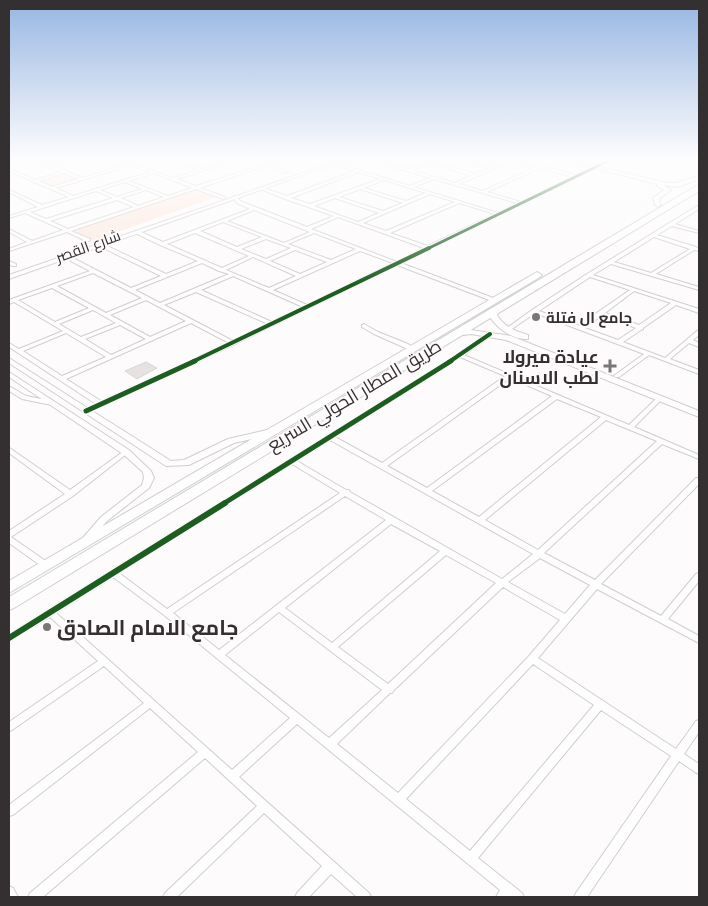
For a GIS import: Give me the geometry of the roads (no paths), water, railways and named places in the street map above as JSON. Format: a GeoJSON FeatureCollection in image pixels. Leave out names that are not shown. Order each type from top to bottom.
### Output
{"type":"FeatureCollection","features":[{"type":"Feature","properties":{"kind":"highway","name":"طريق المطار الحولي السريع"},"geometry":{"type":"LineString","coordinates":[[9,604],[453,335],[496,305],[664,201]]}},
{"type":"Feature","properties":{"kind":"highway","name":"طريق المطار الحولي السريع"},"geometry":{"type":"LineString","coordinates":[[9,588],[412,349],[496,305],[676,201]]}},
{"type":"Feature","properties":{"kind":"main road"},"geometry":{"type":"LineString","coordinates":[[496,305],[493,315],[496,322],[506,330],[699,414]]}},
{"type":"Feature","properties":{"kind":"main road"},"geometry":{"type":"LineString","coordinates":[[453,335],[471,332],[508,338],[617,376],[699,408]]}},
{"type":"Feature","properties":{"kind":"street"},"geometry":{"type":"LineString","coordinates":[[30,201],[42,207]]}},
{"type":"Feature","properties":{"kind":"street"},"geometry":{"type":"LineString","coordinates":[[9,217],[60,201]]}},
{"type":"Feature","properties":{"kind":"street"},"geometry":{"type":"LineString","coordinates":[[45,221],[107,201]]}},
{"type":"Feature","properties":{"kind":"street"},"geometry":{"type":"LineString","coordinates":[[125,201],[138,207]]}},
{"type":"Feature","properties":{"kind":"street"},"geometry":{"type":"LineString","coordinates":[[9,250],[155,201]]}},
{"type":"Feature","properties":{"kind":"street","name":"شارع القصر"},"geometry":{"type":"LineString","coordinates":[[9,276],[215,201]]}},
{"type":"Feature","properties":{"kind":"street"},"geometry":{"type":"LineString","coordinates":[[9,276],[222,201]]}},
{"type":"Feature","properties":{"kind":"street"},"geometry":{"type":"LineString","coordinates":[[238,201],[396,263],[496,305]]}},
{"type":"Feature","properties":{"kind":"street"},"geometry":{"type":"LineString","coordinates":[[296,201],[428,248]]}},
{"type":"Feature","properties":{"kind":"street"},"geometry":{"type":"LineString","coordinates":[[310,206],[322,201]]}},
{"type":"Feature","properties":{"kind":"street"},"geometry":{"type":"LineString","coordinates":[[351,201],[383,213]]}},
{"type":"Feature","properties":{"kind":"street"},"geometry":{"type":"LineString","coordinates":[[402,201],[407,203]]}},
{"type":"Feature","properties":{"kind":"street"},"geometry":{"type":"LineString","coordinates":[[359,223],[411,201]]}},
{"type":"Feature","properties":{"kind":"street"},"geometry":{"type":"LineString","coordinates":[[514,201],[520,203]]}},
{"type":"Feature","properties":{"kind":"street"},"geometry":{"type":"LineString","coordinates":[[86,411],[233,343],[524,201]]}},
{"type":"Feature","properties":{"kind":"street"},"geometry":{"type":"LineString","coordinates":[[656,201],[658,205]]}},
{"type":"Feature","properties":{"kind":"street"},"geometry":{"type":"LineString","coordinates":[[386,233],[459,202],[498,214]]}},
{"type":"Feature","properties":{"kind":"street"},"geometry":{"type":"LineString","coordinates":[[506,330],[589,275],[674,225],[699,208]]}},
{"type":"Feature","properties":{"kind":"street"},"geometry":{"type":"LineString","coordinates":[[162,244],[254,209]]}},
{"type":"Feature","properties":{"kind":"street"},"geometry":{"type":"LineString","coordinates":[[26,212],[88,240]]}},
{"type":"Feature","properties":{"kind":"street"},"geometry":{"type":"LineString","coordinates":[[307,229],[338,216]]}},
{"type":"Feature","properties":{"kind":"street"},"geometry":{"type":"LineString","coordinates":[[223,221],[331,262]]}},
{"type":"Feature","properties":{"kind":"street"},"geometry":{"type":"LineString","coordinates":[[674,225],[699,232]]}},
{"type":"Feature","properties":{"kind":"street"},"geometry":{"type":"LineString","coordinates":[[195,231],[300,276]]}},
{"type":"Feature","properties":{"kind":"street"},"geometry":{"type":"LineString","coordinates":[[10,232],[32,243]]}},
{"type":"Feature","properties":{"kind":"street"},"geometry":{"type":"LineString","coordinates":[[137,232],[308,307]]}},
{"type":"Feature","properties":{"kind":"street"},"geometry":{"type":"LineString","coordinates":[[285,244],[313,232]]}},
{"type":"Feature","properties":{"kind":"street"},"geometry":{"type":"LineString","coordinates":[[654,236],[697,249]]}},
{"type":"Feature","properties":{"kind":"street"},"geometry":{"type":"LineString","coordinates":[[238,249],[267,237]]}},
{"type":"Feature","properties":{"kind":"street"},"geometry":{"type":"LineString","coordinates":[[101,245],[166,276]]}},
{"type":"Feature","properties":{"kind":"street"},"geometry":{"type":"LineString","coordinates":[[266,261],[295,248]]}},
{"type":"Feature","properties":{"kind":"street"},"geometry":{"type":"LineString","coordinates":[[269,290],[360,249]]}},
{"type":"Feature","properties":{"kind":"street"},"geometry":{"type":"LineString","coordinates":[[651,275],[697,249]]}},
{"type":"Feature","properties":{"kind":"street"},"geometry":{"type":"LineString","coordinates":[[221,270],[252,256]]}},
{"type":"Feature","properties":{"kind":"street"},"geometry":{"type":"LineString","coordinates":[[67,257],[233,343]]}},
{"type":"Feature","properties":{"kind":"street"},"geometry":{"type":"LineString","coordinates":[[130,290],[202,261]]}},
{"type":"Feature","properties":{"kind":"street"},"geometry":{"type":"LineString","coordinates":[[610,262],[699,289]]}},
{"type":"Feature","properties":{"kind":"street"},"geometry":{"type":"LineString","coordinates":[[12,301],[93,271]]}},
{"type":"Feature","properties":{"kind":"street"},"geometry":{"type":"LineString","coordinates":[[160,305],[232,275]]}},
{"type":"Feature","properties":{"kind":"street"},"geometry":{"type":"LineString","coordinates":[[589,275],[699,311]]}},
{"type":"Feature","properties":{"kind":"street"},"geometry":{"type":"LineString","coordinates":[[53,286],[150,339]]}},
{"type":"Feature","properties":{"kind":"street"},"geometry":{"type":"LineString","coordinates":[[197,290],[272,324]]}},
{"type":"Feature","properties":{"kind":"street"},"geometry":{"type":"LineString","coordinates":[[580,328],[634,290]]}},
{"type":"Feature","properties":{"kind":"street"},"geometry":{"type":"LineString","coordinates":[[106,315],[146,298]]}},
{"type":"Feature","properties":{"kind":"street"},"geometry":{"type":"LineString","coordinates":[[12,301],[111,357]]}},
{"type":"Feature","properties":{"kind":"street"},"geometry":{"type":"LineString","coordinates":[[619,342],[675,303]]}},
{"type":"Feature","properties":{"kind":"street"},"geometry":{"type":"LineString","coordinates":[[55,324],[93,308]]}},
{"type":"Feature","properties":{"kind":"street"},"geometry":{"type":"LineString","coordinates":[[534,311],[699,372]]}},
{"type":"Feature","properties":{"kind":"street"},"geometry":{"type":"LineString","coordinates":[[600,313],[641,328]]}},
{"type":"Feature","properties":{"kind":"street"},"geometry":{"type":"LineString","coordinates":[[61,379],[190,321]]}},
{"type":"Feature","properties":{"kind":"street"},"geometry":{"type":"LineString","coordinates":[[81,339],[120,322]]}},
{"type":"Feature","properties":{"kind":"street"},"geometry":{"type":"LineString","coordinates":[[364,326],[374,334],[400,342],[412,349]]}},
{"type":"Feature","properties":{"kind":"street"},"geometry":{"type":"LineString","coordinates":[[18,351],[67,331]]}},
{"type":"Feature","properties":{"kind":"street"},"geometry":{"type":"LineString","coordinates":[[666,360],[699,332]]}},
{"type":"Feature","properties":{"kind":"street"},"geometry":{"type":"LineString","coordinates":[[9,638],[460,355],[490,334]]}},
{"type":"Feature","properties":{"kind":"street"},"geometry":{"type":"LineString","coordinates":[[689,341],[699,345]]}},
{"type":"Feature","properties":{"kind":"street"},"geometry":{"type":"LineString","coordinates":[[9,345],[101,404]]}},
{"type":"Feature","properties":{"kind":"street"},"geometry":{"type":"LineString","coordinates":[[617,376],[648,353]]}},
{"type":"Feature","properties":{"kind":"street"},"geometry":{"type":"LineString","coordinates":[[460,355],[699,457]]}},
{"type":"Feature","properties":{"kind":"street"},"geometry":{"type":"LineString","coordinates":[[10,363],[27,372],[162,461],[173,464],[191,462],[231,441],[279,428]]}},
{"type":"Feature","properties":{"kind":"street"},"geometry":{"type":"LineString","coordinates":[[12,376],[27,372]]}},
{"type":"Feature","properties":{"kind":"street"},"geometry":{"type":"LineString","coordinates":[[12,376],[126,452],[147,471],[149,478],[146,486],[104,519],[88,538],[74,549]]}},
{"type":"Feature","properties":{"kind":"street"},"geometry":{"type":"LineString","coordinates":[[382,466],[510,376]]}},
{"type":"Feature","properties":{"kind":"street"},"geometry":{"type":"LineString","coordinates":[[9,388],[24,398],[52,403]]}},
{"type":"Feature","properties":{"kind":"street"},"geometry":{"type":"LineString","coordinates":[[428,492],[556,396]]}},
{"type":"Feature","properties":{"kind":"street"},"geometry":{"type":"LineString","coordinates":[[630,427],[660,398]]}},
{"type":"Feature","properties":{"kind":"street"},"geometry":{"type":"LineString","coordinates":[[480,520],[605,417]]}},
{"type":"Feature","properties":{"kind":"street"},"geometry":{"type":"LineString","coordinates":[[330,437],[538,554],[663,619],[699,640]]}},
{"type":"Feature","properties":{"kind":"street"},"geometry":{"type":"LineString","coordinates":[[330,744],[503,582],[538,554],[662,441]]}},
{"type":"Feature","properties":{"kind":"street"},"geometry":{"type":"LineString","coordinates":[[9,450],[70,494]]}},
{"type":"Feature","properties":{"kind":"street"},"geometry":{"type":"LineString","coordinates":[[47,566],[9,537],[126,452]]}},
{"type":"Feature","properties":{"kind":"street"},"geometry":{"type":"LineString","coordinates":[[292,461],[391,520],[566,619]]}},
{"type":"Feature","properties":{"kind":"street"},"geometry":{"type":"LineString","coordinates":[[398,800],[532,659],[596,584],[699,480]]}},
{"type":"Feature","properties":{"kind":"street"},"geometry":{"type":"LineString","coordinates":[[167,612],[346,492]]}},
{"type":"Feature","properties":{"kind":"street"},"geometry":{"type":"LineString","coordinates":[[218,655],[391,520]]}},
{"type":"Feature","properties":{"kind":"street"},"geometry":{"type":"LineString","coordinates":[[333,647],[445,551]]}},
{"type":"Feature","properties":{"kind":"street"},"geometry":{"type":"LineString","coordinates":[[114,573],[167,612],[330,744],[470,859],[505,893],[518,897]]}},
{"type":"Feature","properties":{"kind":"street"},"geometry":{"type":"LineString","coordinates":[[663,619],[699,576]]}},
{"type":"Feature","properties":{"kind":"street"},"geometry":{"type":"LineString","coordinates":[[279,608],[389,690]]}},
{"type":"Feature","properties":{"kind":"street"},"geometry":{"type":"LineString","coordinates":[[50,612],[365,897]]}},
{"type":"Feature","properties":{"kind":"street"},"geometry":{"type":"LineString","coordinates":[[532,659],[599,705],[699,769]]}},
{"type":"Feature","properties":{"kind":"street"},"geometry":{"type":"LineString","coordinates":[[9,727],[105,661]]}},
{"type":"Feature","properties":{"kind":"street"},"geometry":{"type":"LineString","coordinates":[[9,811],[150,703]]}},
{"type":"Feature","properties":{"kind":"street"},"geometry":{"type":"LineString","coordinates":[[470,859],[599,705]]}},
{"type":"Feature","properties":{"kind":"street"},"geometry":{"type":"LineString","coordinates":[[232,777],[296,718]]}},
{"type":"Feature","properties":{"kind":"street"},"geometry":{"type":"LineString","coordinates":[[580,897],[699,724]]}},
{"type":"Feature","properties":{"kind":"street"},"geometry":{"type":"LineString","coordinates":[[34,897],[205,752]]}},
{"type":"Feature","properties":{"kind":"street"},"geometry":{"type":"LineString","coordinates":[[169,897],[264,806]]}},
{"type":"Feature","properties":{"kind":"street"},"geometry":{"type":"LineString","coordinates":[[301,897],[330,866]]}},
{"type":"Feature","properties":{"kind":"street"},"geometry":{"type":"LineString","coordinates":[[9,892],[12,897]]}},
{"type":"Feature","properties":{"kind":"place","name":"جامع ال فتلة"},"geometry":{"type":"Point","coordinates":[536,317]}},
{"type":"Feature","properties":{"kind":"place","name":"عيادة ميرولا لطب الاسنان"},"geometry":{"type":"Point","coordinates":[610,366]}},
{"type":"Feature","properties":{"kind":"place","name":"جامع الامام الصادق"},"geometry":{"type":"Point","coordinates":[47,627]}}]}
